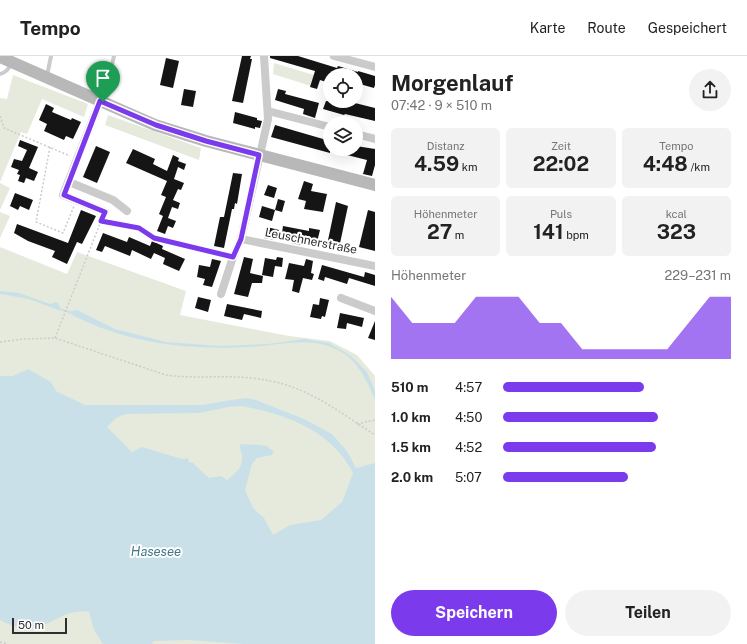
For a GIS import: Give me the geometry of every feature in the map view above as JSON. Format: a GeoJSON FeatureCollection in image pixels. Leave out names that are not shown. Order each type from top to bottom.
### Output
{"type":"FeatureCollection","features":[{"type":"Feature","properties":{"kind":"street"},"geometry":{"type":"LineString","coordinates":[[222,294],[233,257],[241,239],[268,119],[264,56]]}},
{"type":"Feature","properties":{"kind":"street"},"geometry":{"type":"LineString","coordinates":[[334,56],[375,67]]}},
{"type":"Feature","properties":{"kind":"street"},"geometry":{"type":"LineString","coordinates":[[0,57],[156,125],[206,141],[375,185]]}},
{"type":"Feature","properties":{"kind":"street"},"geometry":{"type":"LineString","coordinates":[[102,102],[64,195],[105,212]]}},
{"type":"Feature","properties":{"kind":"street"},"geometry":{"type":"LineString","coordinates":[[268,111],[323,125]]}},
{"type":"Feature","properties":{"kind":"street"},"geometry":{"type":"LineString","coordinates":[[363,136],[375,139]]}},
{"type":"Feature","properties":{"kind":"street"},"geometry":{"type":"LineString","coordinates":[[69,182],[113,200],[126,211]]}},
{"type":"Feature","properties":{"kind":"street","name":"Leuschnerstraße"},"geometry":{"type":"LineString","coordinates":[[241,239],[375,266]]}},
{"type":"Feature","properties":{"kind":"street"},"geometry":{"type":"LineString","coordinates":[[341,298],[375,311]]}},
{"type":"Feature","properties":{"kind":"lane"},"geometry":{"type":"LineString","coordinates":[[46,78],[51,56]]}},
{"type":"Feature","properties":{"kind":"lane"},"geometry":{"type":"LineString","coordinates":[[102,102],[114,56]]}},
{"type":"Feature","properties":{"kind":"lane"},"geometry":{"type":"LineString","coordinates":[[0,74],[3,74],[12,63]]}},
{"type":"Feature","properties":{"kind":"path"},"geometry":{"type":"LineString","coordinates":[[0,116],[4,128],[78,159]]}},
{"type":"Feature","properties":{"kind":"path"},"geometry":{"type":"LineString","coordinates":[[50,147],[36,222],[63,233],[76,200]]}},
{"type":"Feature","properties":{"kind":"path"},"geometry":{"type":"LineString","coordinates":[[55,338],[105,212]]}},
{"type":"Feature","properties":{"kind":"path"},"geometry":{"type":"LineString","coordinates":[[101,221],[139,228],[154,238],[233,257]]}},
{"type":"Feature","properties":{"kind":"path"},"geometry":{"type":"LineString","coordinates":[[0,342],[23,338],[55,338],[166,375],[180,377],[251,378],[277,382],[297,388],[319,398],[375,435]]}},
{"type":"Feature","properties":{"kind":"path"},"geometry":{"type":"LineString","coordinates":[[357,424],[375,420]]}},
{"type":"Feature","properties":{"kind":"path"},"geometry":{"type":"LineString","coordinates":[[0,642],[8,644]]}},
{"type":"Feature","properties":{"kind":"shaded area"},"geometry":{"type":"Polygon","coordinates":[[[274,63],[314,75],[311,86],[273,74],[274,63]]]}},
{"type":"Feature","properties":{"kind":"shaded area"},"geometry":{"type":"Polygon","coordinates":[[[13,75],[88,104],[84,117],[42,99],[27,134],[21,132],[0,182],[0,98],[7,99],[13,75]]]}},
{"type":"Feature","properties":{"kind":"shaded area"},"geometry":{"type":"Polygon","coordinates":[[[108,115],[201,148],[199,160],[105,125],[108,115]]]}},
{"type":"Feature","properties":{"kind":"shaded area"},"geometry":{"type":"Polygon","coordinates":[[[0,183],[10,188],[0,210],[0,183]]]}},
{"type":"Feature","properties":{"kind":"shaded area"},"geometry":{"type":"Polygon","coordinates":[[[0,212],[10,216],[0,238],[0,212]]]}},
{"type":"Feature","properties":{"kind":"shaded area"},"geometry":{"type":"Polygon","coordinates":[[[0,247],[67,274],[77,252],[186,291],[180,315],[289,336],[330,341],[357,355],[375,376],[375,644],[0,644],[0,247]]]}},
{"type":"Feature","properties":{"kind":"water"},"geometry":{"type":"Polygon","coordinates":[[[0,291],[19,293],[50,304],[57,302],[61,309],[58,310],[29,299],[0,294],[0,291]]]}},
{"type":"Feature","properties":{"kind":"water"},"geometry":{"type":"Polygon","coordinates":[[[77,310],[115,329],[166,342],[220,346],[268,344],[304,339],[329,343],[350,355],[367,372],[375,391],[375,399],[359,368],[340,351],[321,344],[301,342],[225,348],[180,346],[158,343],[115,333],[94,325],[72,315],[71,311],[77,310]]]}},
{"type":"Feature","properties":{"kind":"water","name":"Hasesee"},"geometry":{"type":"Polygon","coordinates":[[[28,369],[51,382],[56,391],[85,405],[203,405],[246,398],[256,400],[304,419],[332,434],[347,451],[356,468],[375,463],[375,644],[244,644],[188,640],[154,641],[152,644],[103,644],[94,630],[89,612],[68,614],[49,623],[28,628],[15,626],[0,620],[0,376],[13,376],[28,369]],[[242,406],[228,407],[200,413],[126,414],[116,418],[107,427],[132,452],[142,447],[182,459],[188,458],[189,462],[193,463],[209,478],[221,476],[227,480],[238,470],[242,461],[240,444],[267,446],[274,452],[272,455],[257,458],[252,464],[245,490],[253,508],[264,518],[273,535],[290,525],[321,520],[342,502],[353,473],[344,458],[320,435],[291,420],[242,406]]]}},
{"type":"Feature","properties":{"kind":"building"},"geometry":{"type":"Polygon","coordinates":[[[242,56],[251,56],[250,59],[252,59],[243,103],[232,101],[242,56]]]}},
{"type":"Feature","properties":{"kind":"building"},"geometry":{"type":"Polygon","coordinates":[[[270,56],[298,56],[337,68],[323,68],[323,81],[320,80],[317,89],[310,87],[315,71],[270,58],[270,56]]]}},
{"type":"Feature","properties":{"kind":"building"},"geometry":{"type":"Polygon","coordinates":[[[166,58],[179,61],[173,88],[160,85],[166,58]]]}},
{"type":"Feature","properties":{"kind":"building"},"geometry":{"type":"Polygon","coordinates":[[[363,72],[375,76],[374,88],[363,85],[363,72]]]}},
{"type":"Feature","properties":{"kind":"building"},"geometry":{"type":"Polygon","coordinates":[[[184,89],[196,91],[193,107],[181,105],[184,89]]]}},
{"type":"Feature","properties":{"kind":"building"},"geometry":{"type":"Polygon","coordinates":[[[278,89],[286,91],[285,94],[319,103],[315,118],[303,114],[304,109],[275,100],[278,89]]]}},
{"type":"Feature","properties":{"kind":"building"},"geometry":{"type":"Polygon","coordinates":[[[46,104],[54,108],[52,112],[71,120],[72,118],[81,122],[73,139],[66,136],[64,140],[44,131],[47,124],[39,120],[46,104]]]}},
{"type":"Feature","properties":{"kind":"building"},"geometry":{"type":"Polygon","coordinates":[[[363,105],[375,108],[375,121],[363,118],[363,116],[344,115],[323,109],[363,108],[363,105]]]}},
{"type":"Feature","properties":{"kind":"building"},"geometry":{"type":"Polygon","coordinates":[[[235,112],[257,118],[257,120],[262,121],[260,128],[255,127],[255,129],[233,123],[235,112]]]}},
{"type":"Feature","properties":{"kind":"building"},"geometry":{"type":"Polygon","coordinates":[[[275,125],[323,139],[323,151],[271,137],[275,125]]]}},
{"type":"Feature","properties":{"kind":"building"},"geometry":{"type":"Polygon","coordinates":[[[20,140],[38,147],[29,168],[38,172],[34,181],[26,178],[24,183],[18,181],[20,175],[17,174],[19,170],[11,167],[14,159],[22,161],[27,150],[18,146],[20,140]]]}},
{"type":"Feature","properties":{"kind":"building"},"geometry":{"type":"Polygon","coordinates":[[[96,146],[110,152],[97,183],[83,177],[96,146]]]}},
{"type":"Feature","properties":{"kind":"building"},"geometry":{"type":"Polygon","coordinates":[[[363,147],[375,149],[375,165],[372,176],[363,174],[367,160],[351,156],[363,156],[363,147]]]}},
{"type":"Feature","properties":{"kind":"building"},"geometry":{"type":"Polygon","coordinates":[[[133,149],[155,159],[153,164],[167,171],[173,155],[179,158],[178,161],[186,164],[184,170],[178,167],[174,179],[184,183],[181,190],[178,189],[173,200],[180,203],[178,209],[172,207],[168,218],[176,221],[173,228],[168,226],[165,234],[157,231],[163,216],[159,214],[166,197],[161,195],[167,181],[126,163],[133,149]]]}},
{"type":"Feature","properties":{"kind":"building"},"geometry":{"type":"Polygon","coordinates":[[[233,173],[242,174],[237,204],[235,203],[234,209],[232,209],[224,248],[214,246],[220,217],[224,217],[233,173]]]}},
{"type":"Feature","properties":{"kind":"building"},"geometry":{"type":"Polygon","coordinates":[[[304,181],[313,184],[311,191],[327,194],[323,212],[304,209],[306,201],[298,199],[304,181]]]}},
{"type":"Feature","properties":{"kind":"building"},"geometry":{"type":"Polygon","coordinates":[[[268,185],[277,188],[274,198],[264,195],[268,185]]]}},
{"type":"Feature","properties":{"kind":"building"},"geometry":{"type":"Polygon","coordinates":[[[15,193],[33,200],[29,210],[20,206],[18,210],[10,206],[15,193]]]}},
{"type":"Feature","properties":{"kind":"building"},"geometry":{"type":"Polygon","coordinates":[[[278,199],[285,201],[282,212],[275,210],[278,199]]]}},
{"type":"Feature","properties":{"kind":"building"},"geometry":{"type":"Polygon","coordinates":[[[336,202],[348,206],[339,248],[327,245],[336,202]]]}},
{"type":"Feature","properties":{"kind":"building"},"geometry":{"type":"Polygon","coordinates":[[[262,206],[275,210],[272,221],[259,217],[262,206]]]}},
{"type":"Feature","properties":{"kind":"building"},"geometry":{"type":"Polygon","coordinates":[[[81,210],[96,216],[82,244],[77,242],[67,264],[52,257],[55,251],[28,241],[14,233],[17,224],[68,243],[81,210]]]}},
{"type":"Feature","properties":{"kind":"building"},"geometry":{"type":"Polygon","coordinates":[[[368,210],[375,212],[375,251],[359,247],[368,210]]]}},
{"type":"Feature","properties":{"kind":"building"},"geometry":{"type":"Polygon","coordinates":[[[283,226],[309,231],[309,228],[320,230],[317,242],[302,239],[301,245],[291,243],[292,236],[282,233],[283,226]]]}},
{"type":"Feature","properties":{"kind":"building"},"geometry":{"type":"Polygon","coordinates":[[[267,227],[279,230],[276,240],[264,238],[267,227]]]}},
{"type":"Feature","properties":{"kind":"building"},"geometry":{"type":"Polygon","coordinates":[[[103,233],[127,242],[129,237],[150,246],[152,241],[163,246],[162,249],[185,259],[179,271],[163,264],[165,258],[154,253],[151,259],[132,250],[130,256],[105,246],[102,252],[96,250],[103,233]]]}},
{"type":"Feature","properties":{"kind":"building"},"geometry":{"type":"Polygon","coordinates":[[[346,245],[356,247],[355,254],[344,251],[346,245]]]}},
{"type":"Feature","properties":{"kind":"building"},"geometry":{"type":"Polygon","coordinates":[[[244,257],[253,259],[250,273],[263,276],[262,283],[252,283],[248,297],[234,294],[244,257]]]}},
{"type":"Feature","properties":{"kind":"building"},"geometry":{"type":"Polygon","coordinates":[[[277,257],[283,258],[282,267],[275,266],[273,277],[262,275],[265,258],[276,260],[277,257]]]}},
{"type":"Feature","properties":{"kind":"building"},"geometry":{"type":"Polygon","coordinates":[[[212,259],[221,261],[212,287],[203,285],[205,279],[197,277],[199,265],[210,267],[212,259]]]}},
{"type":"Feature","properties":{"kind":"building"},"geometry":{"type":"Polygon","coordinates":[[[306,259],[313,261],[311,273],[314,274],[312,280],[303,278],[299,293],[292,291],[294,280],[285,279],[289,263],[304,266],[306,259]]]}},
{"type":"Feature","properties":{"kind":"building"},"geometry":{"type":"Polygon","coordinates":[[[322,265],[364,277],[365,272],[375,275],[375,286],[349,278],[347,284],[325,277],[324,281],[318,279],[322,265]]]}},
{"type":"Feature","properties":{"kind":"building"},"geometry":{"type":"Polygon","coordinates":[[[198,297],[211,300],[208,312],[195,308],[198,297]]]}},
{"type":"Feature","properties":{"kind":"building"},"geometry":{"type":"Polygon","coordinates":[[[320,298],[329,300],[325,317],[322,316],[321,319],[310,317],[313,304],[319,305],[320,298]]]}},
{"type":"Feature","properties":{"kind":"building"},"geometry":{"type":"Polygon","coordinates":[[[227,304],[262,311],[261,318],[244,314],[242,320],[224,316],[227,304]]]}},
{"type":"Feature","properties":{"kind":"building"},"geometry":{"type":"Polygon","coordinates":[[[340,313],[364,318],[362,327],[347,323],[346,329],[337,328],[340,313]]]}},
{"type":"Feature","properties":{"kind":"building"},"geometry":{"type":"Polygon","coordinates":[[[375,321],[375,340],[368,338],[375,321]]]}},
{"type":"Feature","properties":{"kind":"waterway"},"geometry":{"type":"LineString","coordinates":[[59,309],[72,313]]}},
{"type":"Feature","properties":{"kind":"route"},"geometry":{"type":"LineString","coordinates":[[100,101],[103,102],[156,125],[206,141],[259,155],[241,239],[233,257],[154,238],[139,228],[101,221],[105,212],[64,195],[100,101]]}}]}
